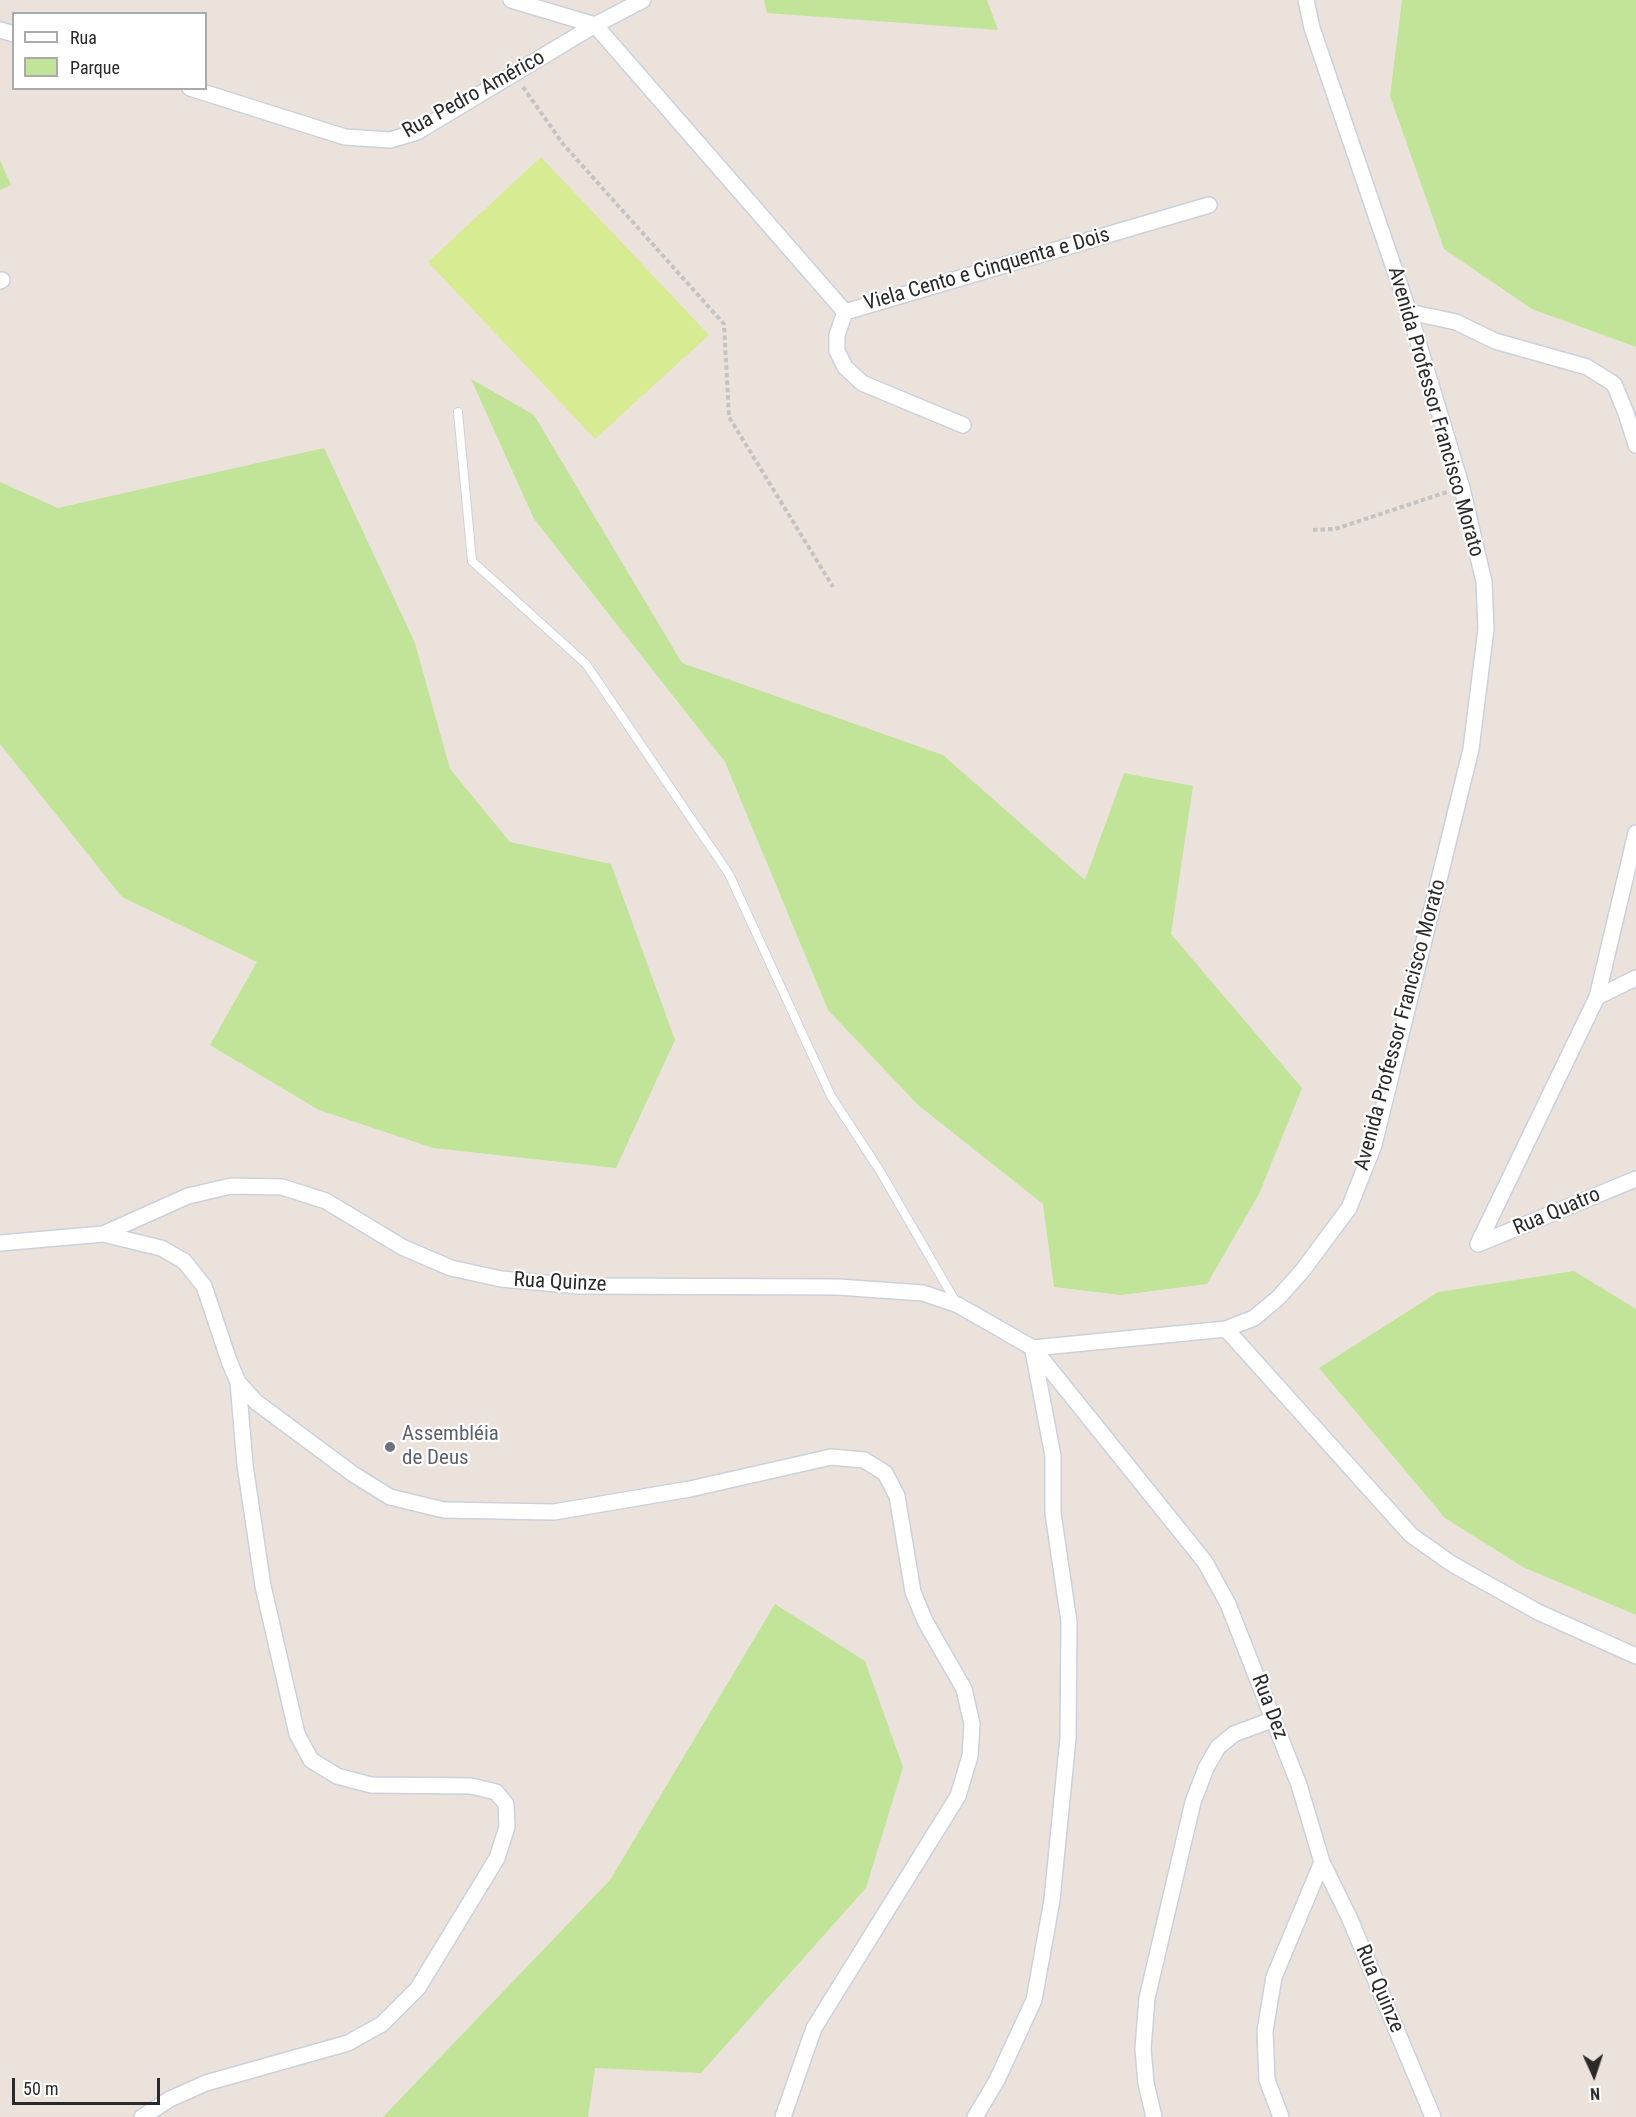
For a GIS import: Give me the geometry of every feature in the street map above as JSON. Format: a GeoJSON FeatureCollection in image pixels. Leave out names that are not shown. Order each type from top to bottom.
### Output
{"type":"FeatureCollection","features":[{"type":"Feature","properties":{"kind":"street"},"geometry":{"type":"LineString","coordinates":[[511,0],[595,25],[845,312]]}},
{"type":"Feature","properties":{"kind":"street","name":"Rua Pedro Américo"},"geometry":{"type":"LineString","coordinates":[[196,90],[345,137],[390,140],[417,132],[595,25],[644,0]]}},
{"type":"Feature","properties":{"kind":"street","name":"Avenida Professor Francisco Morato"},"geometry":{"type":"LineString","coordinates":[[1033,1348],[1226,1329],[1254,1318],[1278,1298],[1303,1270],[1349,1208],[1374,1144],[1471,748],[1486,629],[1484,582],[1462,488],[1409,312],[1312,28],[1306,0]]}},
{"type":"Feature","properties":{"kind":"street","name":"Viela Cento e Cinquenta e Dois"},"geometry":{"type":"LineString","coordinates":[[963,425],[862,383],[845,367],[837,351],[837,335],[845,312],[1209,206]]}},
{"type":"Feature","properties":{"kind":"street"},"geometry":{"type":"LineString","coordinates":[[1409,312],[1456,322],[1496,341],[1587,367],[1614,384],[1636,445]]}},
{"type":"Feature","properties":{"kind":"street"},"geometry":{"type":"LineString","coordinates":[[1597,998],[1636,833]]}},
{"type":"Feature","properties":{"kind":"street"},"geometry":{"type":"LineString","coordinates":[[1597,998],[1636,978]]}},
{"type":"Feature","properties":{"kind":"street","name":"Rua Quatro"},"geometry":{"type":"LineString","coordinates":[[1597,998],[1478,1245],[1636,1179]]}},
{"type":"Feature","properties":{"kind":"street","name":"Rua Quinze"},"geometry":{"type":"LineString","coordinates":[[103,1234],[188,1196],[231,1186],[282,1187],[326,1201],[402,1247],[441,1264],[501,1279],[579,1286],[838,1287],[923,1293],[958,1305],[1033,1348]]}},
{"type":"Feature","properties":{"kind":"street"},"geometry":{"type":"LineString","coordinates":[[0,1243],[103,1234],[161,1248],[184,1261],[204,1286],[238,1382],[245,1465],[263,1586],[297,1734],[311,1760],[337,1776],[371,1785],[471,1786],[496,1792],[506,1804],[507,1827],[497,1858],[418,1988],[382,2024],[348,2043],[206,2083],[170,2099],[142,2117]]}},
{"type":"Feature","properties":{"kind":"street"},"geometry":{"type":"LineString","coordinates":[[1226,1329],[1411,1535],[1452,1564],[1538,1612],[1636,1656]]}},
{"type":"Feature","properties":{"kind":"street"},"geometry":{"type":"LineString","coordinates":[[975,2117],[997,2080],[1034,2000],[1052,1899],[1068,1738],[1069,1622],[1053,1513],[1053,1456],[1033,1348]]}},
{"type":"Feature","properties":{"kind":"street","name":"Rua Dez"},"geometry":{"type":"LineString","coordinates":[[1033,1348],[1205,1562],[1228,1604],[1274,1719],[1299,1785],[1322,1862]]}},
{"type":"Feature","properties":{"kind":"street"},"geometry":{"type":"LineString","coordinates":[[238,1382],[256,1402],[353,1474],[390,1497],[444,1510],[554,1512],[690,1490],[831,1457],[864,1460],[885,1473],[897,1496],[913,1592],[925,1621],[964,1689],[972,1724],[970,1756],[958,1796],[814,2028],[783,2117]]}},
{"type":"Feature","properties":{"kind":"street"},"geometry":{"type":"LineString","coordinates":[[1154,2117],[1146,2083],[1143,2049],[1147,1998],[1193,1802],[1206,1768],[1218,1747],[1234,1734],[1274,1719]]}},
{"type":"Feature","properties":{"kind":"street"},"geometry":{"type":"LineString","coordinates":[[1281,2117],[1267,2080],[1265,2031],[1274,1977],[1322,1862]]}},
{"type":"Feature","properties":{"kind":"street","name":"Rua Quinze"},"geometry":{"type":"LineString","coordinates":[[1322,1862],[1349,1917],[1433,2117]]}},
{"type":"Feature","properties":{"kind":"lane"},"geometry":{"type":"LineString","coordinates":[[458,412],[472,561],[586,664],[729,874],[831,1096],[880,1171],[958,1305]]}},
{"type":"Feature","properties":{"kind":"path"},"geometry":{"type":"LineString","coordinates":[[513,74],[563,144],[724,324],[729,417],[833,586]]}},
{"type":"Feature","properties":{"kind":"path"},"geometry":{"type":"LineString","coordinates":[[1313,530],[1335,529],[1462,488]]}},
{"type":"Feature","properties":{"kind":"green space"},"geometry":{"type":"Polygon","coordinates":[[[764,0],[987,0],[998,30],[767,13],[764,0]]]}},
{"type":"Feature","properties":{"kind":"green space"},"geometry":{"type":"Polygon","coordinates":[[[1402,0],[1636,0],[1636,347],[1532,309],[1444,249],[1390,96],[1402,0]]]}},
{"type":"Feature","properties":{"kind":"green space"},"geometry":{"type":"Polygon","coordinates":[[[541,157],[709,335],[595,439],[428,262],[541,157]]]}},
{"type":"Feature","properties":{"kind":"green space"},"geometry":{"type":"Polygon","coordinates":[[[0,160],[11,185],[0,190],[0,160]]]}},
{"type":"Feature","properties":{"kind":"green space"},"geometry":{"type":"Polygon","coordinates":[[[471,379],[534,415],[682,663],[943,755],[1085,880],[1124,773],[1193,786],[1171,934],[1302,1088],[1259,1194],[1207,1284],[1121,1295],[1054,1287],[1043,1204],[918,1105],[828,1010],[725,762],[534,519],[471,379]]]}},
{"type":"Feature","properties":{"kind":"green space"},"geometry":{"type":"Polygon","coordinates":[[[324,448],[415,643],[450,769],[510,842],[611,864],[675,1040],[616,1168],[433,1148],[319,1110],[210,1045],[257,962],[122,897],[0,744],[0,482],[58,508],[324,448]]]}},
{"type":"Feature","properties":{"kind":"green space"},"geometry":{"type":"Polygon","coordinates":[[[1574,1271],[1636,1309],[1636,1615],[1523,1567],[1445,1518],[1319,1368],[1438,1292],[1574,1271]]]}},
{"type":"Feature","properties":{"kind":"green space"},"geometry":{"type":"Polygon","coordinates":[[[775,1604],[865,1661],[903,1767],[866,1888],[701,2073],[595,2068],[588,2117],[383,2117],[610,1880],[775,1604]]]}},
{"type":"Feature","properties":{"kind":"place","name":"Assembléia de Deus"},"geometry":{"type":"Point","coordinates":[390,1447]}}]}
